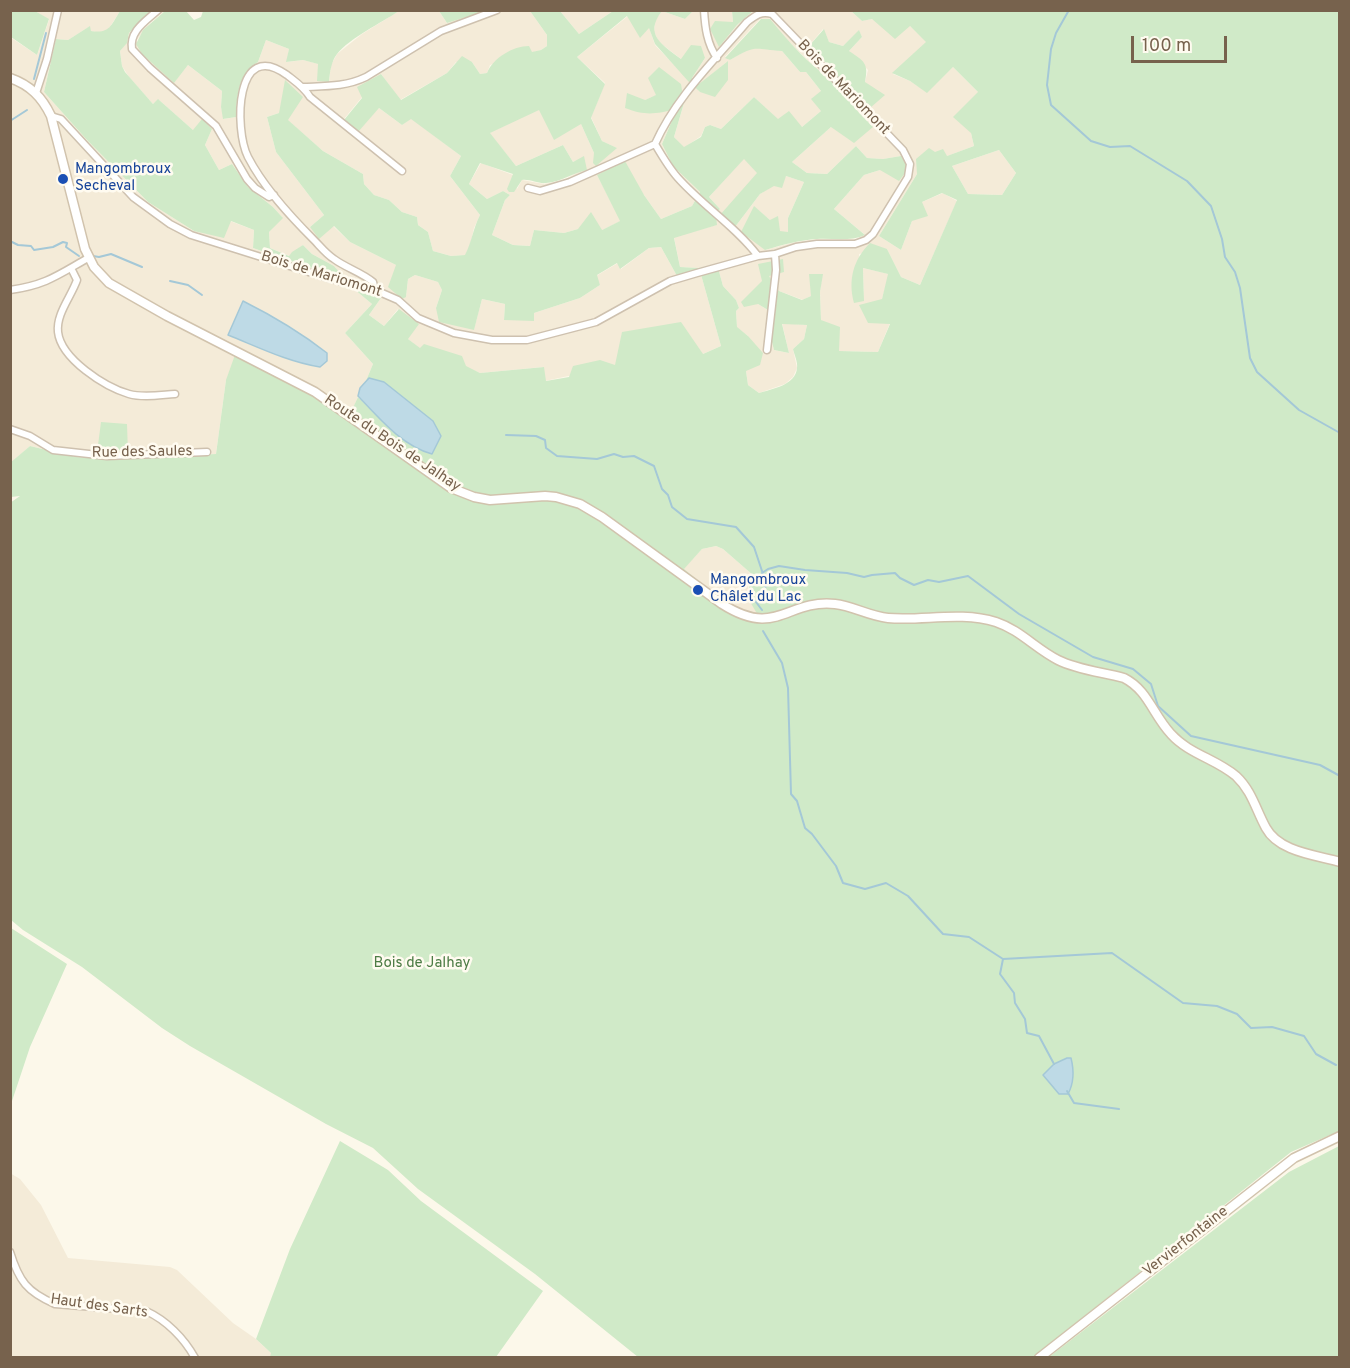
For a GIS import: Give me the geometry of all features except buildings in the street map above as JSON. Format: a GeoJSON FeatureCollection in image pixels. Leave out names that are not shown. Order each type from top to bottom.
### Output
{"type":"FeatureCollection","features":[{"type":"Feature","properties":{"kind":"main road"},"geometry":{"type":"LineString","coordinates":[[10,78],[25,83],[36,93]]}},
{"type":"Feature","properties":{"kind":"main road","name":"Route du Bois de Jalhay"},"geometry":{"type":"LineString","coordinates":[[36,93],[51,116],[85,249],[88,258],[100,275],[121,290],[315,392],[451,488],[474,497],[490,500],[544,496],[580,504],[602,517],[722,603],[746,616],[769,619],[809,606],[833,604],[888,618],[967,616],[1007,626],[1060,661],[1124,678],[1134,683],[1144,693],[1174,738],[1192,751],[1227,769],[1244,784],[1252,795],[1265,827],[1274,838],[1292,849],[1340,862]]}},
{"type":"Feature","properties":{"kind":"main road","name":"Vervierfontaine"},"geometry":{"type":"LineString","coordinates":[[1039,1358],[1294,1158],[1340,1137]]}},
{"type":"Feature","properties":{"kind":"street"},"geometry":{"type":"LineString","coordinates":[[36,93],[47,59],[58,10]]}},
{"type":"Feature","properties":{"kind":"street"},"geometry":{"type":"LineString","coordinates":[[158,10],[133,35],[132,49],[150,68],[216,126],[240,169],[255,188],[269,197],[274,195]]}},
{"type":"Feature","properties":{"kind":"street"},"geometry":{"type":"LineString","coordinates":[[303,87],[340,86],[353,83],[441,31],[497,10]]}},
{"type":"Feature","properties":{"kind":"street"},"geometry":{"type":"LineString","coordinates":[[704,10],[711,49],[717,58]]}},
{"type":"Feature","properties":{"kind":"street","name":"Bois de Mariomont"},"geometry":{"type":"LineString","coordinates":[[51,116],[61,118],[133,197],[170,224],[202,238],[331,279],[375,290],[398,300],[418,318],[454,333],[492,340],[527,340],[596,322],[670,281],[758,256],[775,254],[796,246],[855,244],[866,240],[873,234],[908,177],[910,164],[903,150],[772,14],[764,12],[752,18],[674,107],[655,144]]}},
{"type":"Feature","properties":{"kind":"street"},"geometry":{"type":"LineString","coordinates":[[375,290],[369,278],[333,259],[274,195],[248,157],[241,136],[240,116],[242,94],[250,74],[254,70],[267,66],[282,71],[303,87],[310,97],[402,171]]}},
{"type":"Feature","properties":{"kind":"street"},"geometry":{"type":"LineString","coordinates":[[528,188],[540,191],[570,182],[655,144],[679,179],[746,241],[758,256]]}},
{"type":"Feature","properties":{"kind":"street"},"geometry":{"type":"LineString","coordinates":[[767,350],[776,270],[775,254]]}},
{"type":"Feature","properties":{"kind":"street"},"geometry":{"type":"LineString","coordinates":[[10,290],[34,287],[52,280],[88,258]]}},
{"type":"Feature","properties":{"kind":"street"},"geometry":{"type":"LineString","coordinates":[[71,268],[77,280],[59,319],[58,332],[67,352],[76,362],[105,383],[129,394],[143,396],[175,394]]}},
{"type":"Feature","properties":{"kind":"street","name":"Rue des Saules"},"geometry":{"type":"LineString","coordinates":[[10,429],[30,436],[53,450],[107,456],[207,452]]}},
{"type":"Feature","properties":{"kind":"street","name":"Haut des Sarts"},"geometry":{"type":"LineString","coordinates":[[10,1252],[16,1272],[28,1289],[42,1298],[55,1304],[146,1311],[157,1316],[169,1327],[189,1347],[195,1358]]}},
{"type":"Feature","properties":{"kind":"shaded area"},"geometry":{"type":"Polygon","coordinates":[[[35,11],[120,11],[108,30],[101,33],[91,31],[89,27],[68,40],[56,39],[44,92],[148,202],[194,231],[230,221],[254,230],[253,248],[342,279],[372,304],[345,333],[373,364],[365,383],[360,388],[350,415],[226,380],[216,454],[108,459],[76,457],[30,446],[11,463],[10,37],[37,55],[49,20],[35,11]]]}},
{"type":"Feature","properties":{"kind":"shaded area"},"geometry":{"type":"Polygon","coordinates":[[[151,11],[165,11],[149,24],[136,41],[174,82],[188,65],[222,91],[221,107],[224,119],[236,117],[243,74],[258,62],[266,40],[289,49],[287,62],[303,60],[319,64],[329,82],[331,65],[337,54],[362,34],[399,11],[439,11],[447,23],[477,11],[530,11],[547,35],[547,46],[541,50],[490,65],[487,73],[480,74],[472,62],[456,62],[447,73],[400,100],[381,74],[344,119],[379,108],[402,125],[411,118],[461,156],[450,176],[480,215],[466,255],[451,256],[433,251],[428,232],[418,225],[417,217],[402,212],[389,200],[374,195],[364,184],[363,174],[323,151],[279,113],[267,117],[276,152],[324,215],[310,227],[333,226],[350,242],[396,265],[406,297],[408,279],[415,275],[438,282],[442,290],[436,308],[474,329],[482,299],[505,304],[504,320],[534,320],[534,313],[580,298],[600,285],[596,276],[618,263],[621,269],[649,248],[661,247],[677,276],[700,271],[721,346],[703,354],[615,366],[545,381],[543,367],[480,373],[420,349],[408,339],[398,309],[384,326],[369,315],[381,298],[360,282],[339,273],[334,266],[312,254],[303,245],[289,256],[270,248],[269,232],[282,217],[248,187],[232,164],[219,170],[205,145],[212,129],[194,131],[159,100],[153,104],[129,77],[122,66],[120,51],[129,33],[151,11]]]}},
{"type":"Feature","properties":{"kind":"shaded area"},"geometry":{"type":"Polygon","coordinates":[[[560,11],[613,11],[579,34],[560,11]]]}},
{"type":"Feature","properties":{"kind":"shaded area"},"geometry":{"type":"Polygon","coordinates":[[[662,11],[685,19],[693,11],[732,11],[733,22],[719,46],[753,11],[851,11],[862,21],[871,19],[910,26],[927,42],[893,74],[927,92],[953,67],[979,93],[971,133],[974,146],[918,167],[917,174],[879,236],[901,250],[922,202],[943,193],[957,201],[920,285],[901,277],[887,249],[859,254],[864,301],[863,268],[889,274],[882,299],[890,323],[878,352],[839,351],[821,320],[822,274],[811,296],[803,300],[779,291],[768,275],[783,259],[762,281],[758,304],[768,310],[767,322],[774,350],[789,353],[782,323],[807,325],[804,339],[793,349],[797,368],[793,377],[785,384],[759,393],[748,385],[746,371],[748,336],[737,328],[736,311],[739,308],[736,300],[723,286],[717,264],[698,268],[680,267],[674,237],[716,225],[698,202],[702,197],[717,212],[720,209],[709,197],[744,158],[758,173],[735,227],[760,194],[786,176],[804,182],[788,218],[788,232],[780,232],[754,207],[765,250],[818,239],[857,239],[864,234],[834,209],[864,175],[880,170],[901,156],[883,159],[867,158],[856,146],[827,174],[807,173],[792,162],[831,127],[873,127],[847,96],[847,88],[865,82],[868,70],[849,51],[862,37],[859,31],[843,46],[829,42],[823,29],[809,46],[837,74],[832,81],[788,41],[769,19],[760,19],[725,57],[730,60],[748,49],[758,47],[782,51],[800,72],[806,72],[821,91],[821,111],[802,127],[778,120],[754,97],[721,129],[710,125],[705,127],[701,136],[684,148],[674,137],[684,103],[657,95],[626,108],[677,109],[662,144],[673,166],[700,192],[692,206],[661,219],[644,195],[597,175],[621,221],[602,230],[578,229],[564,233],[534,230],[530,246],[513,245],[492,235],[505,200],[510,195],[503,191],[487,199],[469,184],[481,163],[513,175],[517,189],[522,180],[544,184],[564,180],[578,172],[584,157],[573,162],[563,145],[516,166],[489,133],[539,109],[581,124],[594,153],[616,148],[602,141],[591,117],[605,83],[577,57],[628,16],[640,37],[649,27],[655,45],[700,92],[728,61],[699,85],[692,78],[705,58],[681,59],[659,42],[654,32],[655,19],[662,11]]]}},
{"type":"Feature","properties":{"kind":"shaded area"},"geometry":{"type":"Polygon","coordinates":[[[999,150],[1016,173],[1002,195],[968,194],[952,166],[999,150]]]}},
{"type":"Feature","properties":{"kind":"shaded area"},"geometry":{"type":"Polygon","coordinates":[[[716,546],[723,549],[754,576],[748,587],[759,615],[743,611],[728,603],[683,569],[702,549],[716,546]]]}},
{"type":"Feature","properties":{"kind":"shaded area"},"geometry":{"type":"Polygon","coordinates":[[[10,1173],[20,1179],[41,1205],[68,1258],[170,1267],[177,1270],[233,1323],[256,1339],[272,1354],[270,1357],[11,1357],[10,1173]]]}},
{"type":"Feature","properties":{"kind":"green space"},"geometry":{"type":"Polygon","coordinates":[[[203,10],[399,11],[358,37],[337,54],[333,60],[329,82],[317,81],[318,64],[303,60],[286,62],[289,49],[266,40],[258,62],[246,72],[240,86],[236,117],[223,119],[222,91],[188,65],[174,83],[142,54],[136,44],[143,30],[165,11],[186,11],[194,20],[201,17],[203,10]]]}},
{"type":"Feature","properties":{"kind":"green space"},"geometry":{"type":"Polygon","coordinates":[[[10,11],[35,11],[49,19],[37,55],[11,37],[10,11]]]}},
{"type":"Feature","properties":{"kind":"green space","name":"Bois de Jalhay"},"geometry":{"type":"Polygon","coordinates":[[[120,11],[151,11],[129,33],[127,43],[120,51],[125,72],[153,104],[158,99],[193,130],[202,119],[212,129],[205,145],[219,170],[232,164],[248,187],[283,218],[269,232],[270,248],[289,256],[303,245],[312,254],[334,266],[340,273],[371,288],[381,298],[369,315],[384,326],[399,309],[419,324],[408,339],[420,348],[424,344],[462,356],[466,366],[480,373],[544,367],[546,381],[569,377],[573,366],[600,360],[615,365],[622,332],[681,322],[703,354],[721,346],[700,271],[677,276],[661,247],[649,248],[620,269],[617,263],[597,275],[600,285],[580,298],[534,313],[534,321],[504,320],[505,304],[482,299],[474,330],[439,322],[436,308],[442,290],[438,282],[415,275],[408,279],[406,297],[402,299],[388,287],[396,265],[350,242],[334,226],[319,239],[310,227],[324,215],[276,152],[267,117],[279,113],[285,80],[303,97],[288,120],[323,151],[363,174],[364,184],[374,195],[389,200],[402,212],[417,217],[418,225],[428,232],[433,251],[451,256],[465,255],[480,215],[450,176],[461,156],[411,119],[402,125],[379,108],[358,132],[344,120],[362,98],[357,87],[381,74],[401,100],[447,73],[462,56],[472,62],[480,74],[487,73],[494,62],[517,48],[529,46],[532,52],[541,50],[547,46],[547,35],[530,11],[560,11],[579,34],[613,11],[662,11],[654,27],[662,44],[681,59],[691,45],[701,46],[705,58],[692,78],[699,84],[728,61],[728,80],[715,97],[700,92],[655,44],[649,28],[640,38],[627,16],[577,57],[605,84],[591,118],[602,141],[617,148],[596,166],[593,163],[594,153],[581,124],[554,140],[539,110],[490,133],[516,166],[563,145],[573,162],[584,156],[587,170],[551,182],[522,180],[514,192],[509,192],[507,189],[513,174],[480,163],[469,184],[487,199],[503,191],[510,195],[505,200],[492,235],[513,245],[530,246],[534,230],[564,233],[578,229],[591,212],[602,230],[620,221],[597,175],[625,161],[661,219],[692,206],[700,192],[673,166],[662,144],[677,109],[651,113],[625,108],[627,93],[645,100],[656,95],[648,78],[659,67],[681,84],[684,103],[674,137],[684,147],[701,137],[705,127],[710,125],[721,129],[754,97],[778,119],[789,111],[802,127],[821,111],[811,99],[821,91],[806,72],[800,72],[782,51],[755,49],[730,60],[725,58],[761,19],[770,19],[791,44],[832,80],[837,74],[809,46],[824,29],[829,42],[843,46],[859,30],[862,37],[849,51],[866,66],[865,82],[885,95],[870,108],[847,88],[856,109],[873,127],[854,143],[831,127],[792,162],[807,173],[827,174],[856,146],[867,158],[883,159],[901,156],[906,165],[905,173],[899,181],[880,170],[864,175],[834,209],[865,235],[847,239],[804,240],[765,250],[741,232],[754,206],[770,220],[778,216],[780,231],[788,232],[788,218],[804,182],[786,176],[782,188],[774,186],[760,194],[735,227],[720,215],[757,173],[744,159],[709,197],[720,209],[717,212],[703,198],[698,202],[716,216],[717,225],[674,238],[680,267],[699,268],[717,264],[723,286],[736,300],[739,308],[736,311],[737,327],[763,353],[760,365],[746,371],[748,385],[759,393],[788,382],[796,374],[797,366],[793,349],[804,339],[807,325],[782,324],[789,353],[774,350],[767,322],[768,310],[758,304],[744,307],[741,302],[762,281],[758,264],[783,259],[784,272],[769,276],[779,291],[802,300],[811,296],[809,274],[823,274],[820,292],[821,320],[840,327],[839,351],[878,352],[890,324],[868,323],[859,305],[882,299],[888,274],[863,268],[864,301],[854,303],[852,278],[859,256],[870,243],[887,249],[901,277],[920,285],[957,200],[942,193],[922,202],[928,216],[912,221],[901,250],[879,236],[917,174],[916,159],[929,148],[935,152],[943,149],[947,156],[974,146],[971,133],[953,117],[978,92],[953,67],[927,93],[910,81],[892,73],[926,42],[910,26],[895,39],[872,19],[862,21],[851,11],[1339,11],[1339,1131],[1291,1152],[1033,1357],[638,1357],[535,1274],[418,1189],[373,1148],[326,1124],[190,1046],[162,1028],[82,967],[11,920],[10,503],[20,496],[11,497],[10,463],[30,446],[76,457],[108,459],[216,454],[226,380],[236,352],[350,414],[358,397],[392,431],[432,454],[440,436],[433,421],[370,378],[365,383],[373,364],[345,333],[372,304],[342,279],[253,248],[254,230],[231,221],[224,238],[194,231],[148,202],[44,92],[56,39],[68,40],[90,26],[91,31],[106,30],[120,11]],[[999,150],[952,166],[968,194],[1002,195],[1016,173],[999,150]],[[716,546],[702,549],[684,569],[728,603],[758,615],[748,592],[754,576],[723,549],[716,546]]]}},
{"type":"Feature","properties":{"kind":"green space"},"geometry":{"type":"Polygon","coordinates":[[[439,11],[477,11],[479,13],[447,23],[439,11]]]}},
{"type":"Feature","properties":{"kind":"green space"},"geometry":{"type":"Polygon","coordinates":[[[662,11],[693,11],[685,19],[662,11]]]}},
{"type":"Feature","properties":{"kind":"green space"},"geometry":{"type":"Polygon","coordinates":[[[732,11],[753,11],[737,25],[719,47],[710,29],[715,21],[733,22],[732,11]]]}},
{"type":"Feature","properties":{"kind":"green space"},"geometry":{"type":"Polygon","coordinates":[[[101,422],[127,424],[128,453],[97,453],[101,422]]]}},
{"type":"Feature","properties":{"kind":"green space"},"geometry":{"type":"Polygon","coordinates":[[[11,928],[67,964],[30,1047],[11,1104],[11,928]]]}},
{"type":"Feature","properties":{"kind":"green space"},"geometry":{"type":"Polygon","coordinates":[[[340,1141],[388,1170],[421,1201],[543,1291],[496,1357],[270,1357],[271,1353],[256,1339],[290,1249],[340,1141]]]}},
{"type":"Feature","properties":{"kind":"green space"},"geometry":{"type":"Polygon","coordinates":[[[1339,1146],[1339,1357],[1049,1357],[1289,1172],[1339,1146]]]}},
{"type":"Feature","properties":{"kind":"water"},"geometry":{"type":"Polygon","coordinates":[[[243,301],[317,345],[327,353],[327,361],[320,367],[296,362],[228,335],[243,301]]]}},
{"type":"Feature","properties":{"kind":"water"},"geometry":{"type":"Polygon","coordinates":[[[369,378],[384,382],[433,421],[441,436],[432,454],[401,438],[358,396],[360,388],[369,378]]]}},
{"type":"Feature","properties":{"kind":"water"},"geometry":{"type":"Polygon","coordinates":[[[1071,1058],[1072,1063],[1071,1085],[1068,1094],[1059,1094],[1043,1075],[1054,1064],[1071,1058]]]}},
{"type":"Feature","properties":{"kind":"waterway"},"geometry":{"type":"LineString","coordinates":[[1069,10],[1056,33],[1051,49],[1047,85],[1051,105],[1091,141],[1110,147],[1130,146],[1187,181],[1211,206],[1222,239],[1225,257],[1235,272],[1240,288],[1250,358],[1257,372],[1299,410],[1340,433]]}},
{"type":"Feature","properties":{"kind":"waterway"},"geometry":{"type":"LineString","coordinates":[[34,79],[46,33]]}},
{"type":"Feature","properties":{"kind":"waterway"},"geometry":{"type":"LineString","coordinates":[[10,121],[27,110]]}},
{"type":"Feature","properties":{"kind":"waterway"},"geometry":{"type":"LineString","coordinates":[[10,241],[18,245],[31,246],[34,250],[53,247],[63,242],[67,243],[66,247],[79,256]]}},
{"type":"Feature","properties":{"kind":"waterway"},"geometry":{"type":"LineString","coordinates":[[93,256],[111,254],[142,267]]}},
{"type":"Feature","properties":{"kind":"waterway"},"geometry":{"type":"LineString","coordinates":[[170,281],[188,285],[202,295]]}},
{"type":"Feature","properties":{"kind":"waterway"},"geometry":{"type":"LineString","coordinates":[[506,435],[536,436],[545,440],[546,448],[557,456],[597,459],[614,454],[623,457],[634,456],[654,466],[662,489],[668,495],[672,507],[687,519],[736,527],[754,547],[766,583],[765,589],[756,602],[762,610]]}},
{"type":"Feature","properties":{"kind":"waterway"},"geometry":{"type":"LineString","coordinates":[[762,573],[779,566],[864,577],[895,573],[914,585],[928,580],[939,582],[968,576],[1019,614],[1093,657],[1133,669],[1151,684],[1158,706],[1191,736],[1320,765],[1340,776]]}},
{"type":"Feature","properties":{"kind":"waterway"},"geometry":{"type":"LineString","coordinates":[[763,631],[782,663],[788,688],[791,794],[797,801],[805,828],[836,866],[843,883],[865,889],[886,883],[908,896],[943,934],[969,937],[1003,959],[1000,974],[1014,993],[1015,1003],[1025,1019],[1027,1033],[1039,1036],[1054,1064]]}},
{"type":"Feature","properties":{"kind":"waterway"},"geometry":{"type":"LineString","coordinates":[[1003,959],[1112,953],[1183,1003],[1217,1006],[1237,1014],[1251,1028],[1272,1027],[1304,1036],[1316,1054],[1336,1065]]}},
{"type":"Feature","properties":{"kind":"waterway"},"geometry":{"type":"LineString","coordinates":[[1067,1091],[1074,1103],[1119,1109]]}},
{"type":"Feature","properties":{"kind":"place","name":"Mangombroux Secheval"},"geometry":{"type":"Point","coordinates":[63,179]}},
{"type":"Feature","properties":{"kind":"place","name":"Mangombroux Châlet du Lac"},"geometry":{"type":"Point","coordinates":[698,590]}}]}
